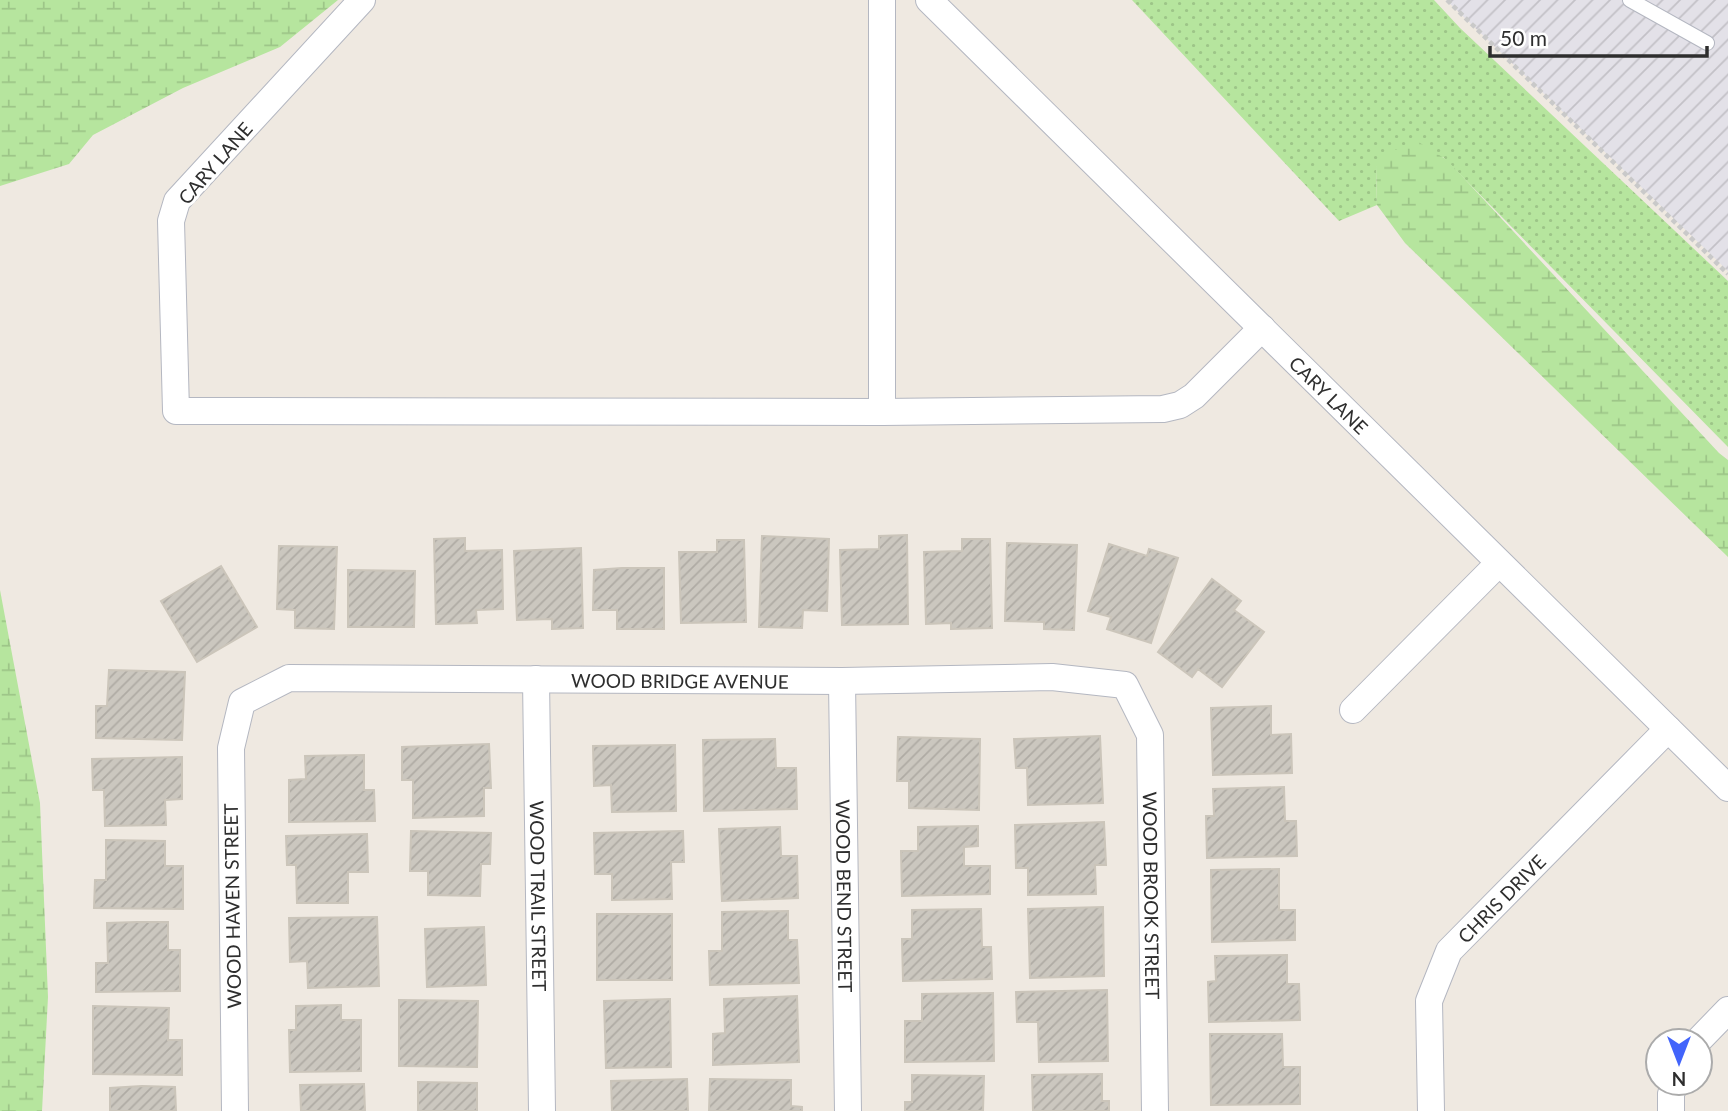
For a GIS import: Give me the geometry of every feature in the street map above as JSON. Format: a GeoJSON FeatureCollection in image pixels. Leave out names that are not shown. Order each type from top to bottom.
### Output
{"type":"FeatureCollection","features":[{"type":"Feature","properties":{"kind":"street","name":"CARY LANE"},"geometry":{"type":"LineString","coordinates":[[362,0],[177,201],[172,221],[176,411],[882,412]]}},
{"type":"Feature","properties":{"kind":"street"},"geometry":{"type":"LineString","coordinates":[[882,0],[882,412],[1163,409],[1180,405],[1194,396],[1262,328]]}},
{"type":"Feature","properties":{"kind":"street","name":"CARY LANE"},"geometry":{"type":"LineString","coordinates":[[929,0],[1728,788]]}},
{"type":"Feature","properties":{"kind":"street"},"geometry":{"type":"LineString","coordinates":[[1353,710],[1499,563]]}},
{"type":"Feature","properties":{"kind":"street","name":"WOOD BRIDGE AVENUE"},"geometry":{"type":"LineString","coordinates":[[242,702],[289,678],[842,681],[1052,677],[1125,685]]}},
{"type":"Feature","properties":{"kind":"street","name":"WOOD TRAIL STREET"},"geometry":{"type":"LineString","coordinates":[[536,679],[542,1111]]}},
{"type":"Feature","properties":{"kind":"street","name":"WOOD BEND STREET"},"geometry":{"type":"LineString","coordinates":[[842,681],[848,1111]]}},
{"type":"Feature","properties":{"kind":"street","name":"WOOD BROOK STREET"},"geometry":{"type":"LineString","coordinates":[[1125,685],[1150,735],[1155,1111]]}},
{"type":"Feature","properties":{"kind":"street","name":"WOOD HAVEN STREET"},"geometry":{"type":"LineString","coordinates":[[235,1111],[231,748],[242,702]]}},
{"type":"Feature","properties":{"kind":"street","name":"CHRIS DRIVE"},"geometry":{"type":"LineString","coordinates":[[1431,1111],[1429,1001],[1449,951],[1668,729]]}},
{"type":"Feature","properties":{"kind":"street"},"geometry":{"type":"LineString","coordinates":[[1712,1027],[1728,1010]]}},
{"type":"Feature","properties":{"kind":"lane"},"geometry":{"type":"LineString","coordinates":[[1630,0],[1707,43]]}},
{"type":"Feature","properties":{"kind":"path"},"geometry":{"type":"LineString","coordinates":[[1447,0],[1728,274]]}},
{"type":"Feature","properties":{"kind":"shaded area"},"geometry":{"type":"Polygon","coordinates":[[[1446,0],[1728,0],[1728,271],[1611,158],[1446,0]]]}},
{"type":"Feature","properties":{"kind":"green space"},"geometry":{"type":"Polygon","coordinates":[[[0,0],[338,0],[280,47],[183,88],[93,135],[69,164],[0,186],[0,0]]]}},
{"type":"Feature","properties":{"kind":"green space"},"geometry":{"type":"Polygon","coordinates":[[[1132,0],[1434,0],[1460,28],[1728,281],[1728,447],[1443,157],[1376,167],[1377,205],[1339,221],[1132,0]]]}},
{"type":"Feature","properties":{"kind":"green space"},"geometry":{"type":"Polygon","coordinates":[[[1417,141],[1447,160],[1728,460],[1728,557],[1405,243],[1377,205],[1376,167],[1395,150],[1417,141]]]}},
{"type":"Feature","properties":{"kind":"green space"},"geometry":{"type":"Polygon","coordinates":[[[0,590],[40,803],[48,997],[42,1111],[0,1111],[0,590]]]}},
{"type":"Feature","properties":{"kind":"building"},"geometry":{"type":"Polygon","coordinates":[[[907,535],[908,624],[842,625],[840,550],[879,549],[879,536],[907,535]]]}},
{"type":"Feature","properties":{"kind":"building"},"geometry":{"type":"Polygon","coordinates":[[[762,536],[829,539],[827,611],[803,610],[802,628],[759,627],[762,536]]]}},
{"type":"Feature","properties":{"kind":"building"},"geometry":{"type":"Polygon","coordinates":[[[465,538],[465,551],[502,550],[503,609],[476,610],[477,623],[436,624],[434,539],[465,538]]]}},
{"type":"Feature","properties":{"kind":"building"},"geometry":{"type":"Polygon","coordinates":[[[962,539],[990,539],[992,628],[951,629],[951,623],[926,624],[924,552],[962,551],[962,539]]]}},
{"type":"Feature","properties":{"kind":"building"},"geometry":{"type":"Polygon","coordinates":[[[717,540],[744,540],[746,622],[681,623],[679,552],[717,552],[717,540]]]}},
{"type":"Feature","properties":{"kind":"building"},"geometry":{"type":"Polygon","coordinates":[[[1007,543],[1077,545],[1074,630],[1044,629],[1044,622],[1005,621],[1007,543]]]}},
{"type":"Feature","properties":{"kind":"building"},"geometry":{"type":"Polygon","coordinates":[[[1109,544],[1147,556],[1149,549],[1178,558],[1151,643],[1107,629],[1111,617],[1088,611],[1109,544]]]}},
{"type":"Feature","properties":{"kind":"building"},"geometry":{"type":"Polygon","coordinates":[[[279,546],[337,547],[334,629],[295,628],[295,610],[277,609],[279,546]]]}},
{"type":"Feature","properties":{"kind":"building"},"geometry":{"type":"Polygon","coordinates":[[[581,548],[583,628],[552,629],[552,619],[517,620],[514,551],[581,548]]]}},
{"type":"Feature","properties":{"kind":"building"},"geometry":{"type":"Polygon","coordinates":[[[221,566],[257,627],[197,662],[161,601],[221,566]]]}},
{"type":"Feature","properties":{"kind":"building"},"geometry":{"type":"Polygon","coordinates":[[[664,568],[664,629],[617,629],[617,610],[593,610],[594,570],[664,568]]]}},
{"type":"Feature","properties":{"kind":"building"},"geometry":{"type":"Polygon","coordinates":[[[348,570],[415,571],[414,627],[348,627],[348,570]]]}},
{"type":"Feature","properties":{"kind":"building"},"geometry":{"type":"Polygon","coordinates":[[[1212,579],[1241,601],[1234,610],[1264,632],[1222,687],[1198,669],[1192,677],[1158,652],[1212,579]]]}},
{"type":"Feature","properties":{"kind":"building"},"geometry":{"type":"Polygon","coordinates":[[[109,670],[185,672],[182,740],[96,738],[96,706],[107,706],[109,670]]]}},
{"type":"Feature","properties":{"kind":"building"},"geometry":{"type":"Polygon","coordinates":[[[1271,706],[1271,735],[1291,734],[1292,773],[1213,775],[1211,708],[1271,706]]]}},
{"type":"Feature","properties":{"kind":"building"},"geometry":{"type":"Polygon","coordinates":[[[1100,736],[1103,803],[1028,805],[1027,768],[1016,768],[1014,739],[1100,736]]]}},
{"type":"Feature","properties":{"kind":"building"},"geometry":{"type":"Polygon","coordinates":[[[898,737],[980,739],[979,810],[909,808],[909,781],[897,781],[898,737]]]}},
{"type":"Feature","properties":{"kind":"building"},"geometry":{"type":"Polygon","coordinates":[[[775,739],[776,768],[796,768],[797,809],[704,811],[703,740],[775,739]]]}},
{"type":"Feature","properties":{"kind":"building"},"geometry":{"type":"Polygon","coordinates":[[[489,744],[491,788],[484,788],[484,816],[413,818],[413,780],[402,780],[402,747],[489,744]]]}},
{"type":"Feature","properties":{"kind":"building"},"geometry":{"type":"Polygon","coordinates":[[[675,745],[676,811],[612,812],[611,785],[594,786],[593,746],[675,745]]]}},
{"type":"Feature","properties":{"kind":"building"},"geometry":{"type":"Polygon","coordinates":[[[364,755],[364,790],[374,790],[375,821],[289,822],[289,780],[306,779],[305,756],[364,755]]]}},
{"type":"Feature","properties":{"kind":"building"},"geometry":{"type":"Polygon","coordinates":[[[182,757],[182,799],[165,800],[166,825],[105,826],[104,790],[93,790],[92,759],[182,757]]]}},
{"type":"Feature","properties":{"kind":"building"},"geometry":{"type":"Polygon","coordinates":[[[1284,787],[1285,821],[1296,821],[1297,856],[1207,858],[1206,816],[1214,816],[1213,789],[1284,787]]]}},
{"type":"Feature","properties":{"kind":"building"},"geometry":{"type":"Polygon","coordinates":[[[1104,822],[1106,865],[1095,865],[1096,894],[1028,895],[1028,868],[1016,868],[1015,825],[1104,822]]]}},
{"type":"Feature","properties":{"kind":"building"},"geometry":{"type":"Polygon","coordinates":[[[978,826],[978,846],[964,847],[964,866],[990,866],[990,894],[902,896],[901,851],[918,851],[918,827],[978,826]]]}},
{"type":"Feature","properties":{"kind":"building"},"geometry":{"type":"Polygon","coordinates":[[[780,827],[781,856],[797,856],[798,898],[722,901],[719,829],[780,827]]]}},
{"type":"Feature","properties":{"kind":"building"},"geometry":{"type":"Polygon","coordinates":[[[411,831],[491,833],[490,864],[481,864],[480,896],[428,895],[428,871],[410,871],[411,831]]]}},
{"type":"Feature","properties":{"kind":"building"},"geometry":{"type":"Polygon","coordinates":[[[683,831],[684,862],[671,862],[672,899],[612,900],[612,874],[595,874],[594,833],[683,831]]]}},
{"type":"Feature","properties":{"kind":"building"},"geometry":{"type":"Polygon","coordinates":[[[367,834],[368,872],[348,872],[348,903],[297,903],[296,865],[287,865],[286,836],[367,834]]]}},
{"type":"Feature","properties":{"kind":"building"},"geometry":{"type":"Polygon","coordinates":[[[106,840],[165,841],[165,866],[183,866],[183,909],[94,908],[95,880],[106,880],[106,840]]]}},
{"type":"Feature","properties":{"kind":"building"},"geometry":{"type":"Polygon","coordinates":[[[1279,869],[1279,910],[1295,910],[1295,940],[1212,942],[1211,870],[1279,869]]]}},
{"type":"Feature","properties":{"kind":"building"},"geometry":{"type":"Polygon","coordinates":[[[1103,907],[1104,976],[1030,978],[1028,909],[1103,907]]]}},
{"type":"Feature","properties":{"kind":"building"},"geometry":{"type":"Polygon","coordinates":[[[981,909],[982,947],[991,947],[992,979],[903,981],[902,939],[912,939],[912,910],[981,909]]]}},
{"type":"Feature","properties":{"kind":"building"},"geometry":{"type":"Polygon","coordinates":[[[788,911],[788,940],[797,940],[799,983],[710,985],[709,951],[722,951],[722,912],[788,911]]]}},
{"type":"Feature","properties":{"kind":"building"},"geometry":{"type":"Polygon","coordinates":[[[597,914],[672,914],[672,980],[597,980],[597,914]]]}},
{"type":"Feature","properties":{"kind":"building"},"geometry":{"type":"Polygon","coordinates":[[[377,917],[379,986],[308,988],[307,961],[290,962],[289,918],[377,917]]]}},
{"type":"Feature","properties":{"kind":"building"},"geometry":{"type":"Polygon","coordinates":[[[168,922],[168,950],[180,950],[180,991],[96,992],[96,963],[108,963],[107,923],[168,922]]]}},
{"type":"Feature","properties":{"kind":"building"},"geometry":{"type":"Polygon","coordinates":[[[484,927],[486,985],[427,987],[425,929],[484,927]]]}},
{"type":"Feature","properties":{"kind":"building"},"geometry":{"type":"Polygon","coordinates":[[[1287,955],[1287,984],[1299,984],[1300,1020],[1209,1022],[1208,982],[1216,981],[1215,956],[1287,955]]]}},
{"type":"Feature","properties":{"kind":"building"},"geometry":{"type":"Polygon","coordinates":[[[1107,990],[1108,1061],[1039,1062],[1038,1022],[1017,1022],[1016,992],[1107,990]]]}},
{"type":"Feature","properties":{"kind":"building"},"geometry":{"type":"Polygon","coordinates":[[[993,993],[994,1061],[905,1062],[905,1021],[922,1021],[922,994],[993,993]]]}},
{"type":"Feature","properties":{"kind":"building"},"geometry":{"type":"Polygon","coordinates":[[[797,996],[799,1062],[713,1065],[713,1034],[725,1033],[724,999],[797,996]]]}},
{"type":"Feature","properties":{"kind":"building"},"geometry":{"type":"Polygon","coordinates":[[[670,999],[671,1067],[606,1068],[604,1001],[670,999]]]}},
{"type":"Feature","properties":{"kind":"building"},"geometry":{"type":"Polygon","coordinates":[[[399,1000],[478,1001],[477,1067],[399,1066],[399,1000]]]}},
{"type":"Feature","properties":{"kind":"building"},"geometry":{"type":"Polygon","coordinates":[[[341,1005],[341,1020],[361,1020],[361,1071],[290,1072],[289,1030],[296,1030],[296,1006],[341,1005]]]}},
{"type":"Feature","properties":{"kind":"building"},"geometry":{"type":"Polygon","coordinates":[[[93,1006],[169,1008],[168,1040],[182,1040],[182,1075],[93,1074],[93,1006]]]}},
{"type":"Feature","properties":{"kind":"building"},"geometry":{"type":"Polygon","coordinates":[[[1210,1034],[1282,1034],[1283,1067],[1300,1067],[1300,1104],[1211,1105],[1210,1034]]]}},
{"type":"Feature","properties":{"kind":"building"},"geometry":{"type":"Polygon","coordinates":[[[1102,1074],[1102,1101],[1109,1101],[1109,1111],[1033,1111],[1032,1075],[1102,1074]]]}},
{"type":"Feature","properties":{"kind":"building"},"geometry":{"type":"Polygon","coordinates":[[[912,1075],[984,1076],[983,1111],[905,1111],[905,1102],[912,1102],[912,1075]]]}},
{"type":"Feature","properties":{"kind":"building"},"geometry":{"type":"Polygon","coordinates":[[[687,1079],[688,1111],[612,1111],[611,1081],[687,1079]]]}},
{"type":"Feature","properties":{"kind":"building"},"geometry":{"type":"Polygon","coordinates":[[[710,1079],[791,1080],[791,1106],[802,1107],[802,1111],[709,1111],[710,1079]]]}},
{"type":"Feature","properties":{"kind":"building"},"geometry":{"type":"Polygon","coordinates":[[[418,1082],[477,1083],[477,1111],[418,1111],[418,1082]]]}},
{"type":"Feature","properties":{"kind":"building"},"geometry":{"type":"Polygon","coordinates":[[[364,1084],[365,1111],[301,1111],[300,1085],[364,1084]]]}},
{"type":"Feature","properties":{"kind":"building"},"geometry":{"type":"Polygon","coordinates":[[[175,1087],[176,1111],[110,1111],[110,1088],[175,1087]]]}}]}
